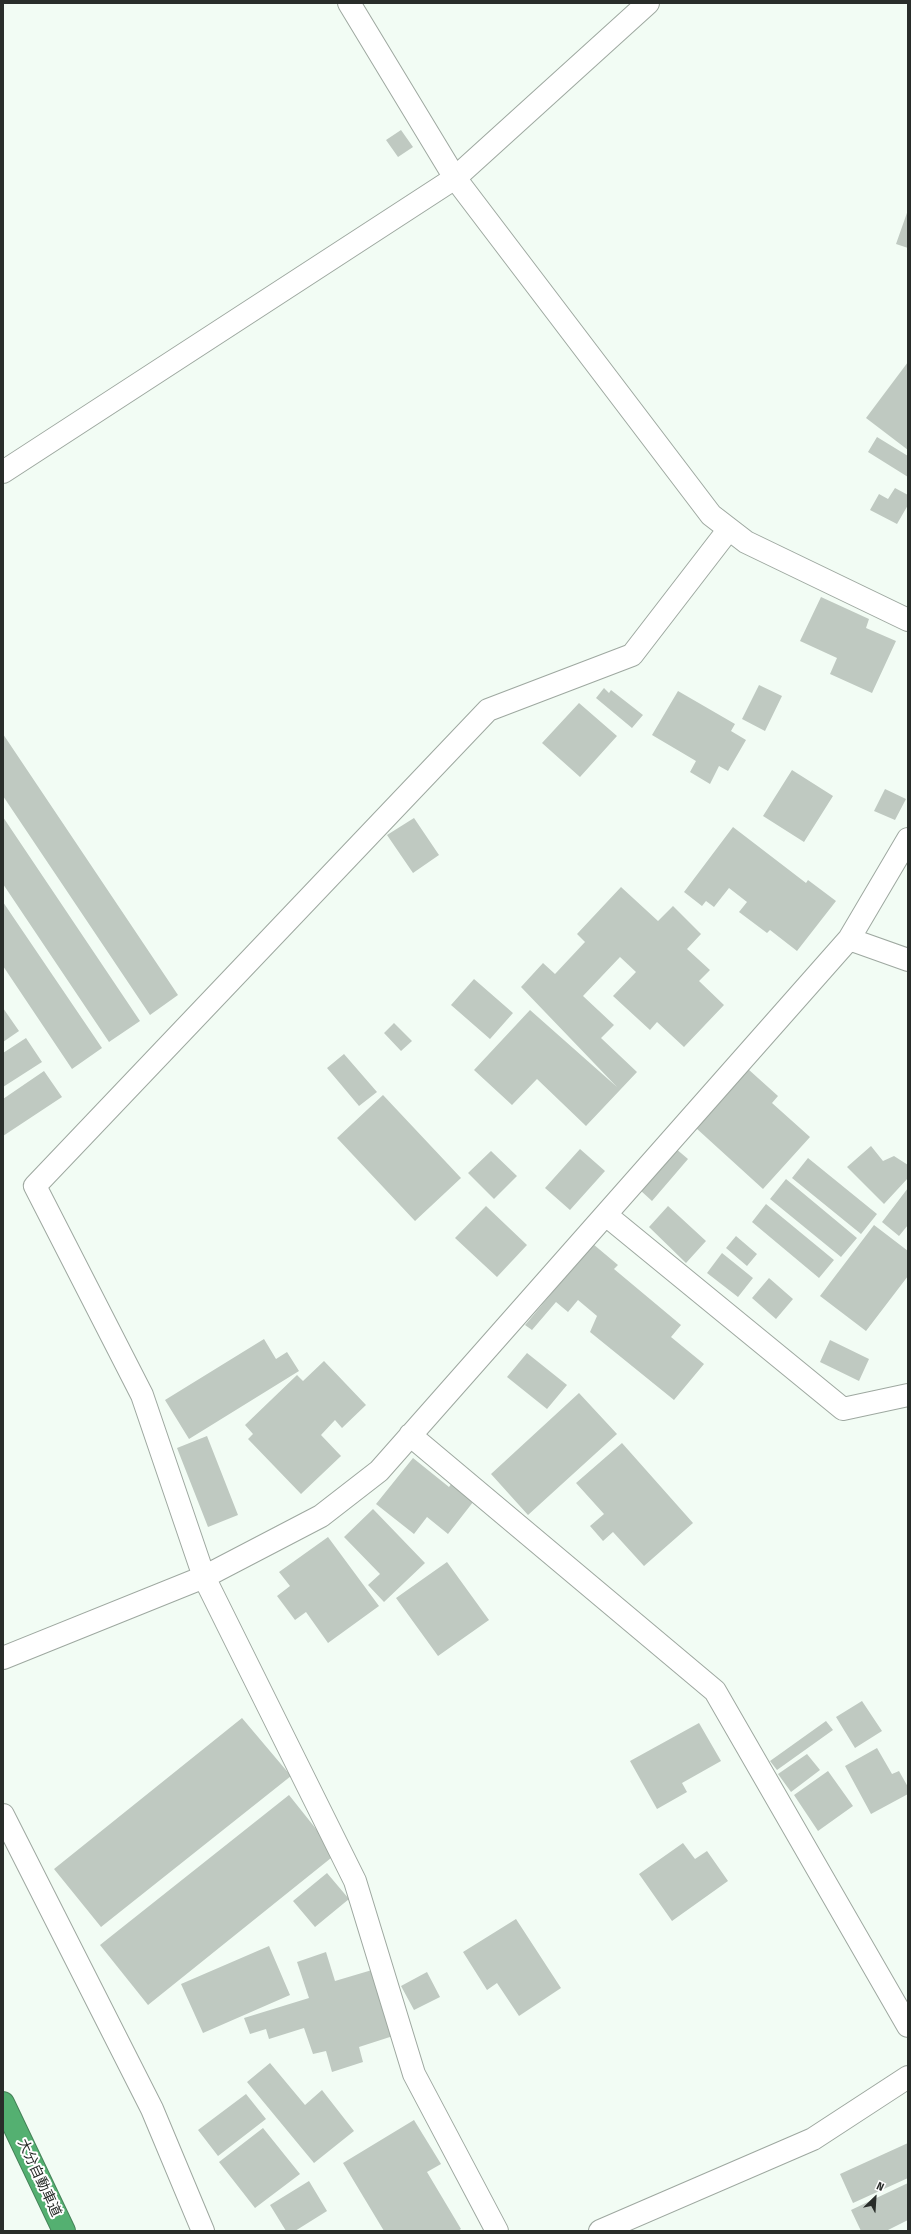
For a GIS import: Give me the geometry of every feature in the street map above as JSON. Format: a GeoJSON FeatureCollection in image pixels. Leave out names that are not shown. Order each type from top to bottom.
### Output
{"type":"FeatureCollection","features":[{"type":"Feature","properties":{"kind":"highway","name":"大分自動車道"},"geometry":{"type":"LineString","coordinates":[[3,2103],[64,2231]]}},
{"type":"Feature","properties":{"kind":"street"},"geometry":{"type":"LineString","coordinates":[[349,3],[455,178],[711,515],[746,542],[908,620]]}},
{"type":"Feature","properties":{"kind":"street"},"geometry":{"type":"LineString","coordinates":[[3,472],[455,178],[648,3]]}},
{"type":"Feature","properties":{"kind":"street"},"geometry":{"type":"LineString","coordinates":[[498,2231],[414,2074],[355,1881],[204,1577],[142,1395],[35,1186],[488,710],[632,655],[729,529]]}},
{"type":"Feature","properties":{"kind":"street"},"geometry":{"type":"LineString","coordinates":[[3,1658],[204,1577],[321,1516],[379,1471],[849,939],[908,839]]}},
{"type":"Feature","properties":{"kind":"street"},"geometry":{"type":"LineString","coordinates":[[849,939],[908,960]]}},
{"type":"Feature","properties":{"kind":"street"},"geometry":{"type":"LineString","coordinates":[[606,1215],[843,1409],[908,1395]]}},
{"type":"Feature","properties":{"kind":"street"},"geometry":{"type":"LineString","coordinates":[[410,1435],[715,1691],[908,2026]]}},
{"type":"Feature","properties":{"kind":"street"},"geometry":{"type":"LineString","coordinates":[[3,1815],[152,2109],[203,2231]]}},
{"type":"Feature","properties":{"kind":"street"},"geometry":{"type":"LineString","coordinates":[[600,2231],[812,2138],[908,2077]]}},
{"type":"Feature","properties":{"kind":"building"},"geometry":{"type":"Polygon","coordinates":[[[401,130],[413,147],[398,157],[386,140],[401,130]]]}},
{"type":"Feature","properties":{"kind":"building"},"geometry":{"type":"Polygon","coordinates":[[[908,210],[908,248],[896,244],[908,210]]]}},
{"type":"Feature","properties":{"kind":"building"},"geometry":{"type":"Polygon","coordinates":[[[908,362],[908,450],[866,418],[908,362]]]}},
{"type":"Feature","properties":{"kind":"building"},"geometry":{"type":"Polygon","coordinates":[[[877,437],[908,456],[908,477],[868,452],[877,437]]]}},
{"type":"Feature","properties":{"kind":"building"},"geometry":{"type":"Polygon","coordinates":[[[895,488],[908,495],[908,505],[897,524],[870,510],[879,494],[888,499],[895,488]]]}},
{"type":"Feature","properties":{"kind":"building"},"geometry":{"type":"Polygon","coordinates":[[[821,597],[869,619],[866,628],[896,641],[872,693],[830,674],[837,658],[800,641],[821,597]]]}},
{"type":"Feature","properties":{"kind":"building"},"geometry":{"type":"Polygon","coordinates":[[[759,685],[782,696],[765,731],[742,719],[759,685]]]}},
{"type":"Feature","properties":{"kind":"building"},"geometry":{"type":"Polygon","coordinates":[[[604,688],[609,693],[611,690],[643,715],[632,728],[596,698],[604,688]]]}},
{"type":"Feature","properties":{"kind":"building"},"geometry":{"type":"Polygon","coordinates":[[[678,691],[735,724],[731,731],[746,740],[728,771],[719,766],[710,784],[690,772],[696,761],[652,735],[678,691]]]}},
{"type":"Feature","properties":{"kind":"building"},"geometry":{"type":"Polygon","coordinates":[[[579,703],[617,736],[580,777],[542,743],[579,703]]]}},
{"type":"Feature","properties":{"kind":"building"},"geometry":{"type":"Polygon","coordinates":[[[3,734],[178,995],[150,1015],[3,796],[3,734]]]}},
{"type":"Feature","properties":{"kind":"building"},"geometry":{"type":"Polygon","coordinates":[[[792,770],[833,796],[804,842],[763,816],[792,770]]]}},
{"type":"Feature","properties":{"kind":"building"},"geometry":{"type":"Polygon","coordinates":[[[885,789],[906,799],[895,820],[874,811],[885,789]]]}},
{"type":"Feature","properties":{"kind":"building"},"geometry":{"type":"Polygon","coordinates":[[[3,817],[140,1021],[109,1042],[3,884],[3,817]]]}},
{"type":"Feature","properties":{"kind":"building"},"geometry":{"type":"Polygon","coordinates":[[[414,818],[439,855],[413,873],[387,835],[414,818]]]}},
{"type":"Feature","properties":{"kind":"building"},"geometry":{"type":"Polygon","coordinates":[[[733,827],[806,883],[808,880],[836,901],[797,951],[770,930],[767,933],[739,912],[747,902],[729,888],[714,907],[706,901],[702,906],[684,892],[733,827]]]}},
{"type":"Feature","properties":{"kind":"building"},"geometry":{"type":"Polygon","coordinates":[[[621,887],[658,921],[673,906],[701,934],[687,949],[710,970],[699,981],[724,1005],[684,1047],[657,1022],[650,1030],[613,996],[636,972],[620,957],[583,996],[614,1025],[601,1038],[637,1072],[586,1126],[537,1079],[512,1105],[474,1070],[530,1010],[617,1087],[521,987],[543,963],[555,974],[585,942],[577,934],[621,887]]]}},
{"type":"Feature","properties":{"kind":"building"},"geometry":{"type":"Polygon","coordinates":[[[3,902],[102,1048],[72,1069],[3,966],[3,902]]]}},
{"type":"Feature","properties":{"kind":"building"},"geometry":{"type":"Polygon","coordinates":[[[474,979],[513,1013],[490,1039],[451,1005],[474,979]]]}},
{"type":"Feature","properties":{"kind":"building"},"geometry":{"type":"Polygon","coordinates":[[[3,1008],[19,1031],[3,1042],[3,1008]]]}},
{"type":"Feature","properties":{"kind":"building"},"geometry":{"type":"Polygon","coordinates":[[[394,1023],[412,1041],[401,1051],[384,1033],[394,1023]]]}},
{"type":"Feature","properties":{"kind":"building"},"geometry":{"type":"Polygon","coordinates":[[[26,1038],[42,1062],[3,1087],[3,1053],[26,1038]]]}},
{"type":"Feature","properties":{"kind":"building"},"geometry":{"type":"Polygon","coordinates":[[[344,1054],[377,1092],[359,1106],[327,1068],[344,1054]]]}},
{"type":"Feature","properties":{"kind":"building"},"geometry":{"type":"Polygon","coordinates":[[[748,1069],[778,1096],[772,1103],[810,1137],[763,1189],[696,1128],[748,1069]]]}},
{"type":"Feature","properties":{"kind":"building"},"geometry":{"type":"Polygon","coordinates":[[[44,1071],[62,1097],[3,1136],[3,1099],[44,1071]]]}},
{"type":"Feature","properties":{"kind":"building"},"geometry":{"type":"Polygon","coordinates":[[[383,1095],[461,1178],[415,1221],[337,1138],[383,1095]]]}},
{"type":"Feature","properties":{"kind":"building"},"geometry":{"type":"Polygon","coordinates":[[[871,1146],[883,1161],[894,1156],[908,1165],[908,1178],[884,1204],[847,1167],[871,1146]]]}},
{"type":"Feature","properties":{"kind":"building"},"geometry":{"type":"Polygon","coordinates":[[[675,1148],[688,1159],[652,1201],[640,1190],[675,1148]]]}},
{"type":"Feature","properties":{"kind":"building"},"geometry":{"type":"Polygon","coordinates":[[[580,1149],[605,1171],[570,1210],[545,1188],[580,1149]]]}},
{"type":"Feature","properties":{"kind":"building"},"geometry":{"type":"Polygon","coordinates":[[[491,1151],[517,1176],[494,1199],[468,1173],[491,1151]]]}},
{"type":"Feature","properties":{"kind":"building"},"geometry":{"type":"Polygon","coordinates":[[[808,1158],[877,1214],[861,1234],[792,1178],[808,1158]]]}},
{"type":"Feature","properties":{"kind":"building"},"geometry":{"type":"Polygon","coordinates":[[[786,1179],[857,1238],[841,1257],[770,1199],[786,1179]]]}},
{"type":"Feature","properties":{"kind":"building"},"geometry":{"type":"Polygon","coordinates":[[[908,1188],[908,1225],[899,1236],[882,1222],[908,1188]]]}},
{"type":"Feature","properties":{"kind":"building"},"geometry":{"type":"Polygon","coordinates":[[[766,1204],[834,1260],[819,1278],[752,1222],[766,1204]]]}},
{"type":"Feature","properties":{"kind":"building"},"geometry":{"type":"Polygon","coordinates":[[[486,1206],[527,1245],[497,1277],[455,1238],[486,1206]]]}},
{"type":"Feature","properties":{"kind":"building"},"geometry":{"type":"Polygon","coordinates":[[[668,1206],[706,1241],[686,1263],[649,1227],[668,1206]]]}},
{"type":"Feature","properties":{"kind":"building"},"geometry":{"type":"Polygon","coordinates":[[[874,1225],[908,1251],[908,1276],[866,1331],[820,1296],[874,1225]]]}},
{"type":"Feature","properties":{"kind":"building"},"geometry":{"type":"Polygon","coordinates":[[[736,1236],[757,1254],[747,1266],[726,1248],[736,1236]]]}},
{"type":"Feature","properties":{"kind":"building"},"geometry":{"type":"Polygon","coordinates":[[[593,1244],[618,1265],[614,1269],[681,1325],[671,1337],[704,1364],[674,1400],[590,1332],[597,1316],[578,1300],[568,1312],[556,1302],[532,1330],[525,1325],[593,1244]]]}},
{"type":"Feature","properties":{"kind":"building"},"geometry":{"type":"Polygon","coordinates":[[[722,1253],[753,1278],[738,1297],[707,1273],[722,1253]]]}},
{"type":"Feature","properties":{"kind":"building"},"geometry":{"type":"Polygon","coordinates":[[[769,1278],[793,1299],[776,1319],[752,1298],[769,1278]]]}},
{"type":"Feature","properties":{"kind":"building"},"geometry":{"type":"Polygon","coordinates":[[[264,1339],[276,1359],[287,1352],[299,1371],[189,1439],[165,1400],[264,1339]]]}},
{"type":"Feature","properties":{"kind":"building"},"geometry":{"type":"Polygon","coordinates":[[[830,1340],[869,1359],[859,1381],[820,1362],[830,1340]]]}},
{"type":"Feature","properties":{"kind":"building"},"geometry":{"type":"Polygon","coordinates":[[[527,1353],[567,1385],[547,1409],[507,1377],[527,1353]]]}},
{"type":"Feature","properties":{"kind":"building"},"geometry":{"type":"Polygon","coordinates":[[[324,1361],[366,1405],[342,1428],[335,1420],[321,1435],[341,1456],[301,1494],[248,1439],[253,1434],[245,1425],[297,1375],[303,1381],[324,1361]]]}},
{"type":"Feature","properties":{"kind":"building"},"geometry":{"type":"Polygon","coordinates":[[[579,1393],[617,1434],[528,1515],[491,1474],[579,1393]]]}},
{"type":"Feature","properties":{"kind":"building"},"geometry":{"type":"Polygon","coordinates":[[[207,1436],[238,1515],[208,1527],[177,1448],[207,1436]]]}},
{"type":"Feature","properties":{"kind":"building"},"geometry":{"type":"Polygon","coordinates":[[[622,1443],[693,1523],[644,1566],[613,1532],[603,1541],[590,1526],[604,1514],[576,1483],[622,1443]]]}},
{"type":"Feature","properties":{"kind":"building"},"geometry":{"type":"Polygon","coordinates":[[[413,1458],[449,1487],[454,1480],[477,1497],[448,1534],[427,1517],[414,1534],[376,1504],[413,1458]]]}},
{"type":"Feature","properties":{"kind":"building"},"geometry":{"type":"Polygon","coordinates":[[[373,1509],[425,1563],[384,1602],[368,1585],[380,1574],[344,1537],[373,1509]]]}},
{"type":"Feature","properties":{"kind":"building"},"geometry":{"type":"Polygon","coordinates":[[[328,1537],[379,1606],[328,1643],[306,1612],[295,1620],[277,1596],[290,1586],[279,1572],[328,1537]]]}},
{"type":"Feature","properties":{"kind":"building"},"geometry":{"type":"Polygon","coordinates":[[[447,1562],[489,1620],[438,1656],[396,1598],[447,1562]]]}},
{"type":"Feature","properties":{"kind":"building"},"geometry":{"type":"Polygon","coordinates":[[[862,1701],[882,1731],[855,1748],[836,1717],[862,1701]]]}},
{"type":"Feature","properties":{"kind":"building"},"geometry":{"type":"Polygon","coordinates":[[[242,1718],[291,1776],[101,1927],[54,1869],[242,1718]]]}},
{"type":"Feature","properties":{"kind":"building"},"geometry":{"type":"Polygon","coordinates":[[[826,1721],[833,1730],[777,1770],[770,1761],[826,1721]]]}},
{"type":"Feature","properties":{"kind":"building"},"geometry":{"type":"Polygon","coordinates":[[[699,1723],[721,1761],[682,1783],[687,1792],[657,1809],[630,1761],[699,1723]]]}},
{"type":"Feature","properties":{"kind":"building"},"geometry":{"type":"Polygon","coordinates":[[[877,1748],[892,1774],[899,1771],[908,1787],[908,1794],[871,1814],[845,1766],[877,1748]]]}},
{"type":"Feature","properties":{"kind":"building"},"geometry":{"type":"Polygon","coordinates":[[[807,1754],[820,1770],[791,1792],[778,1774],[807,1754]]]}},
{"type":"Feature","properties":{"kind":"building"},"geometry":{"type":"Polygon","coordinates":[[[828,1771],[853,1806],[818,1831],[794,1795],[828,1771]]]}},
{"type":"Feature","properties":{"kind":"building"},"geometry":{"type":"Polygon","coordinates":[[[289,1795],[336,1854],[148,2005],[100,1945],[289,1795]]]}},
{"type":"Feature","properties":{"kind":"building"},"geometry":{"type":"Polygon","coordinates":[[[683,1843],[695,1859],[707,1851],[728,1881],[672,1921],[639,1874],[683,1843]]]}},
{"type":"Feature","properties":{"kind":"building"},"geometry":{"type":"Polygon","coordinates":[[[327,1873],[349,1899],[315,1927],[293,1901],[327,1873]]]}},
{"type":"Feature","properties":{"kind":"building"},"geometry":{"type":"Polygon","coordinates":[[[516,1919],[561,1988],[519,2016],[497,1983],[487,1990],[463,1952],[516,1919]]]}},
{"type":"Feature","properties":{"kind":"building"},"geometry":{"type":"Polygon","coordinates":[[[269,1946],[290,1995],[203,2033],[181,1984],[269,1946]]]}},
{"type":"Feature","properties":{"kind":"building"},"geometry":{"type":"Polygon","coordinates":[[[326,1952],[335,1981],[372,1970],[393,2036],[359,2047],[363,2062],[332,2072],[326,2051],[313,2054],[304,2028],[269,2039],[266,2029],[250,2034],[244,2018],[309,1998],[297,1962],[326,1952]]]}},
{"type":"Feature","properties":{"kind":"building"},"geometry":{"type":"Polygon","coordinates":[[[427,1972],[440,1997],[414,2010],[401,1986],[427,1972]]]}},
{"type":"Feature","properties":{"kind":"building"},"geometry":{"type":"Polygon","coordinates":[[[270,2063],[305,2105],[322,2090],[354,2131],[314,2163],[247,2082],[270,2063]]]}},
{"type":"Feature","properties":{"kind":"building"},"geometry":{"type":"Polygon","coordinates":[[[246,2094],[266,2119],[218,2156],[198,2130],[246,2094]]]}},
{"type":"Feature","properties":{"kind":"building"},"geometry":{"type":"Polygon","coordinates":[[[414,2120],[441,2164],[427,2172],[461,2229],[458,2231],[384,2231],[343,2163],[414,2120]]]}},
{"type":"Feature","properties":{"kind":"building"},"geometry":{"type":"Polygon","coordinates":[[[263,2128],[300,2174],[255,2208],[219,2162],[263,2128]]]}},
{"type":"Feature","properties":{"kind":"building"},"geometry":{"type":"Polygon","coordinates":[[[908,2143],[908,2178],[853,2203],[840,2174],[908,2143]]]}},
{"type":"Feature","properties":{"kind":"building"},"geometry":{"type":"Polygon","coordinates":[[[309,2181],[327,2211],[295,2231],[286,2231],[270,2205],[309,2181]]]}},
{"type":"Feature","properties":{"kind":"building"},"geometry":{"type":"Polygon","coordinates":[[[908,2183],[908,2220],[886,2231],[861,2231],[851,2210],[908,2183]]]}}]}
